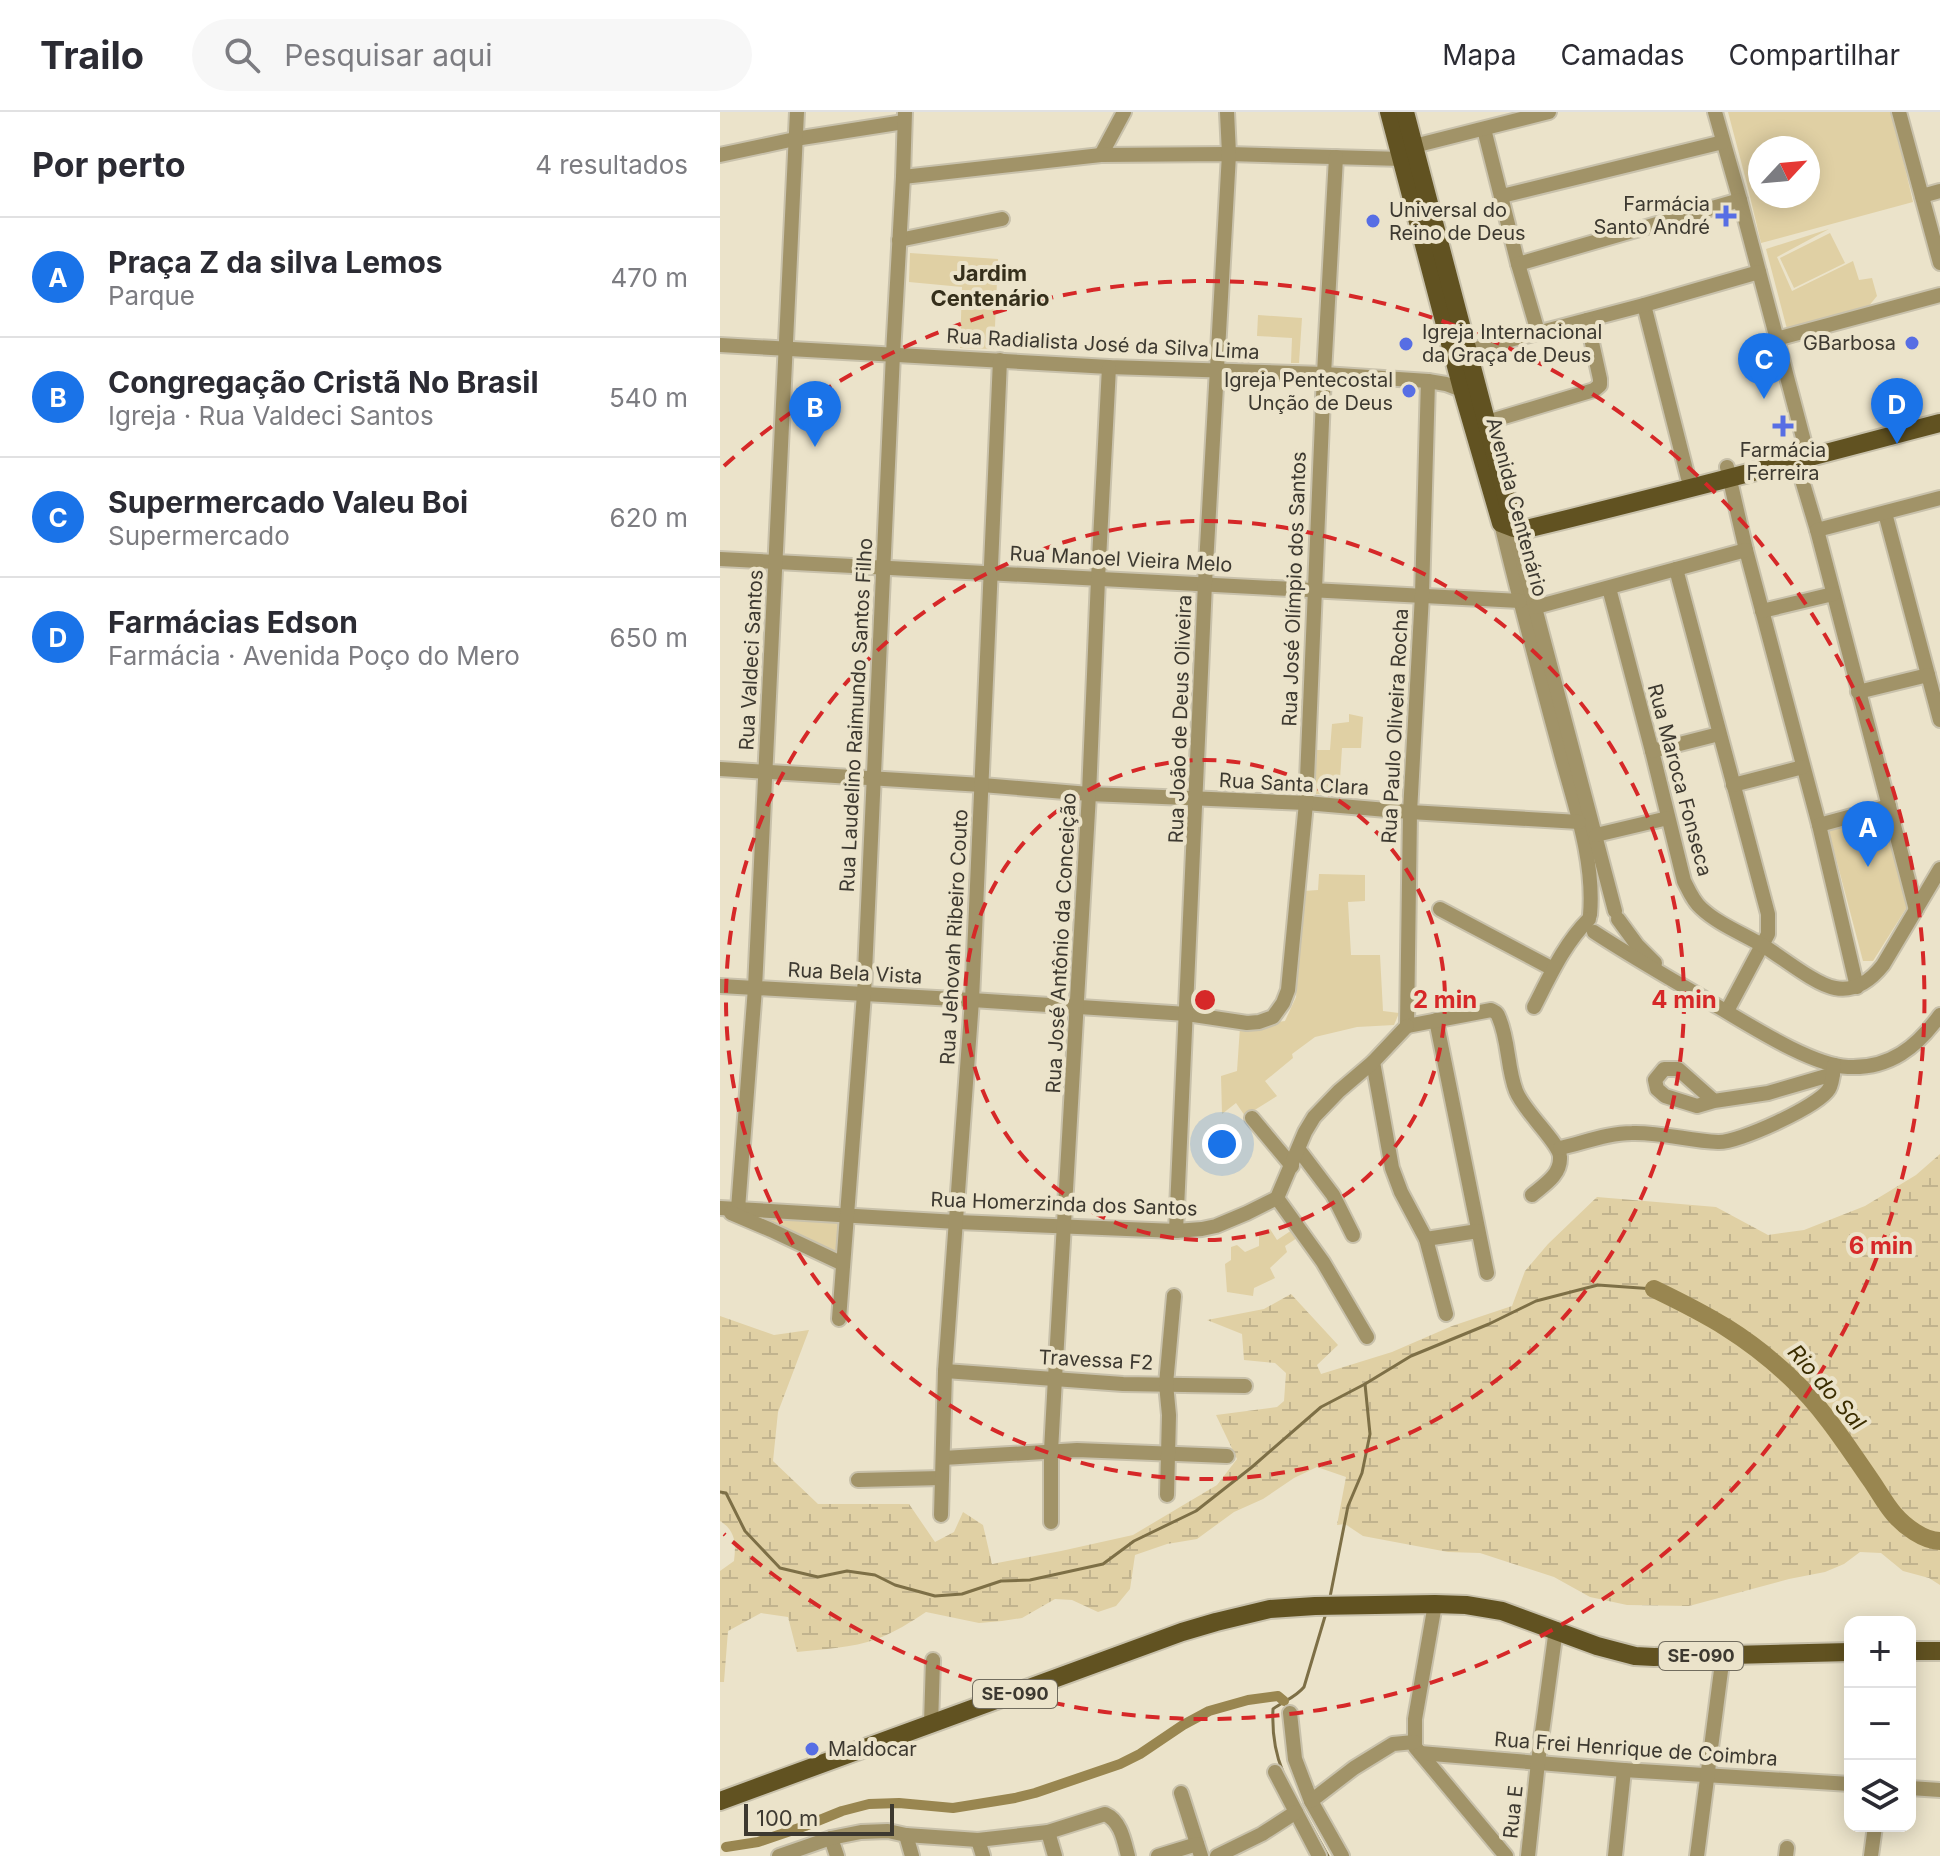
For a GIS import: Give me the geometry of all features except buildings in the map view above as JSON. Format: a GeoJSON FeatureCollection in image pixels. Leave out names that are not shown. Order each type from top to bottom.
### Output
{"type":"FeatureCollection","features":[{"type":"Feature","properties":{"kind":"main road","name":"Avenida Centenário"},"geometry":{"type":"LineString","coordinates":[[1389,112],[1408,153],[1468,351],[1487,422],[1506,520]]}},
{"type":"Feature","properties":{"kind":"main road","name":"Avenida Centenário"},"geometry":{"type":"LineString","coordinates":[[1405,112],[1408,153],[1462,389],[1506,520]]}},
{"type":"Feature","properties":{"kind":"main road"},"geometry":{"type":"LineString","coordinates":[[1506,520],[1543,517],[1688,478],[1752,466],[1940,411]]}},
{"type":"Feature","properties":{"kind":"main road"},"geometry":{"type":"LineString","coordinates":[[1800,453],[1940,423]]}},
{"type":"Feature","properties":{"kind":"main road"},"geometry":{"type":"LineString","coordinates":[[1506,520],[1526,529],[1655,499],[1728,472]]}},
{"type":"Feature","properties":{"kind":"main road","name":"SE-090"},"geometry":{"type":"LineString","coordinates":[[720,1801],[1216,1622],[1270,1609],[1435,1604],[1494,1609],[1635,1656],[1844,1652]]}},
{"type":"Feature","properties":{"kind":"main road"},"geometry":{"type":"LineString","coordinates":[[1916,1651],[1940,1651]]}},
{"type":"Feature","properties":{"kind":"street","name":"Rua Valdeci Santos"},"geometry":{"type":"LineString","coordinates":[[738,1209],[755,988],[797,112]]}},
{"type":"Feature","properties":{"kind":"street"},"geometry":{"type":"LineString","coordinates":[[1101,155],[1124,112]]}},
{"type":"Feature","properties":{"kind":"street","name":"Rua João de Deus Oliveira"},"geometry":{"type":"LineString","coordinates":[[1176,1231],[1205,583],[1229,154],[1227,112]]}},
{"type":"Feature","properties":{"kind":"street"},"geometry":{"type":"LineString","coordinates":[[903,177],[1101,155],[1336,157],[1408,153],[1549,112]]}},
{"type":"Feature","properties":{"kind":"street"},"geometry":{"type":"LineString","coordinates":[[1715,112],[1776,339],[1817,530],[1916,910]]}},
{"type":"Feature","properties":{"kind":"street"},"geometry":{"type":"LineString","coordinates":[[1899,112],[1940,263]]}},
{"type":"Feature","properties":{"kind":"street"},"geometry":{"type":"LineString","coordinates":[[720,155],[905,117]]}},
{"type":"Feature","properties":{"kind":"street","name":"Rua Laudelino Raimundo Santos Filho"},"geometry":{"type":"LineString","coordinates":[[839,1319],[864,994],[905,117]]}},
{"type":"Feature","properties":{"kind":"street"},"geometry":{"type":"LineString","coordinates":[[1484,129],[1538,332]]}},
{"type":"Feature","properties":{"kind":"street"},"geometry":{"type":"LineString","coordinates":[[1502,196],[1723,142]]}},
{"type":"Feature","properties":{"kind":"street","name":"Rua José Olímpio dos Santos"},"geometry":{"type":"LineString","coordinates":[[1273,1017],[1288,990],[1306,803],[1336,157]]}},
{"type":"Feature","properties":{"kind":"street"},"geometry":{"type":"LineString","coordinates":[[1922,196],[1940,191]]}},
{"type":"Feature","properties":{"kind":"street"},"geometry":{"type":"LineString","coordinates":[[1518,264],[1740,200]]}},
{"type":"Feature","properties":{"kind":"street"},"geometry":{"type":"LineString","coordinates":[[899,240],[1002,219]]}},
{"type":"Feature","properties":{"kind":"street"},"geometry":{"type":"LineString","coordinates":[[1468,351],[1759,272]]}},
{"type":"Feature","properties":{"kind":"street"},"geometry":{"type":"LineString","coordinates":[[1776,339],[1940,295]]}},
{"type":"Feature","properties":{"kind":"street"},"geometry":{"type":"LineString","coordinates":[[1644,305],[1688,478]]}},
{"type":"Feature","properties":{"kind":"street"},"geometry":{"type":"LineString","coordinates":[[1487,422],[1594,390],[1600,385],[1587,320]]}},
{"type":"Feature","properties":{"kind":"street","name":"Rua Radialista José da Silva Lima"},"geometry":{"type":"LineString","coordinates":[[720,345],[1428,381],[1462,389],[1481,400]]}},
{"type":"Feature","properties":{"kind":"street","name":"Rua Jehovah Ribeiro Couto"},"geometry":{"type":"LineString","coordinates":[[941,1515],[945,1371],[972,1000],[1000,360]]}},
{"type":"Feature","properties":{"kind":"street","name":"Rua José Antônio da Conceição"},"geometry":{"type":"LineString","coordinates":[[1051,1522],[1051,1451],[1089,794],[1109,367]]}},
{"type":"Feature","properties":{"kind":"street","name":"Rua Paulo Oliveira Rocha"},"geometry":{"type":"LineString","coordinates":[[1407,1026],[1410,812],[1422,595],[1428,381]]}},
{"type":"Feature","properties":{"kind":"street"},"geometry":{"type":"LineString","coordinates":[[1728,472],[1819,825],[1857,987],[1883,965],[1940,869]]}},
{"type":"Feature","properties":{"kind":"street"},"geometry":{"type":"LineString","coordinates":[[1817,530],[1940,498]]}},
{"type":"Feature","properties":{"kind":"street"},"geometry":{"type":"LineString","coordinates":[[1885,513],[1940,720]]}},
{"type":"Feature","properties":{"kind":"street","name":"Avenida Centenário"},"geometry":{"type":"LineString","coordinates":[[1506,520],[1520,601],[1579,822],[1592,887],[1591,922]]}},
{"type":"Feature","properties":{"kind":"street","name":"Avenida Centenário"},"geometry":{"type":"LineString","coordinates":[[1506,520],[1536,607],[1616,915]]}},
{"type":"Feature","properties":{"kind":"street"},"geometry":{"type":"LineString","coordinates":[[1536,607],[1746,550]]}},
{"type":"Feature","properties":{"kind":"street","name":"Rua Manoel Vieira Melo"},"geometry":{"type":"LineString","coordinates":[[720,559],[1520,601]]}},
{"type":"Feature","properties":{"kind":"street"},"geometry":{"type":"LineString","coordinates":[[1676,569],[1768,914],[1768,934],[1727,1011]]}},
{"type":"Feature","properties":{"kind":"street","name":"Rua Maroca Fonseca"},"geometry":{"type":"LineString","coordinates":[[1609,588],[1684,881],[1693,899],[1716,920],[1825,985],[1838,989],[1857,987]]}},
{"type":"Feature","properties":{"kind":"street"},"geometry":{"type":"LineString","coordinates":[[1762,611],[1833,594]]}},
{"type":"Feature","properties":{"kind":"street"},"geometry":{"type":"LineString","coordinates":[[1858,692],[1928,675]]}},
{"type":"Feature","properties":{"kind":"street"},"geometry":{"type":"LineString","coordinates":[[1652,751],[1719,734]]}},
{"type":"Feature","properties":{"kind":"street"},"geometry":{"type":"LineString","coordinates":[[1733,785],[1803,767]]}},
{"type":"Feature","properties":{"kind":"street","name":"Rua Santa Clara"},"geometry":{"type":"LineString","coordinates":[[720,769],[1579,822]]}},
{"type":"Feature","properties":{"kind":"street"},"geometry":{"type":"LineString","coordinates":[[1819,825],[1889,806]]}},
{"type":"Feature","properties":{"kind":"street"},"geometry":{"type":"LineString","coordinates":[[1596,835],[1668,818]]}},
{"type":"Feature","properties":{"kind":"street"},"geometry":{"type":"LineString","coordinates":[[1534,1007],[1571,939],[1591,922],[1597,907],[1601,906],[1606,906],[1616,915],[1643,952],[1687,988]]}},
{"type":"Feature","properties":{"kind":"street"},"geometry":{"type":"LineString","coordinates":[[1440,909],[1553,969]]}},
{"type":"Feature","properties":{"kind":"street"},"geometry":{"type":"LineString","coordinates":[[1591,922],[1603,935],[1612,932],[1618,924],[1616,915]]}},
{"type":"Feature","properties":{"kind":"street"},"geometry":{"type":"LineString","coordinates":[[1591,922],[1652,970],[1833,1070]]}},
{"type":"Feature","properties":{"kind":"street","name":"Rua Bela Vista"},"geometry":{"type":"LineString","coordinates":[[720,986],[1187,1014],[1247,1023],[1273,1017]]}},
{"type":"Feature","properties":{"kind":"street"},"geometry":{"type":"LineString","coordinates":[[1367,1337],[1323,1262],[1277,1198],[1314,1117],[1407,1026],[1491,1010],[1497,1013],[1518,1097],[1526,1111],[1560,1148],[1558,1172],[1532,1195]]}},
{"type":"Feature","properties":{"kind":"street"},"geometry":{"type":"LineString","coordinates":[[1714,1101],[1768,1093],[1833,1070],[1875,1065],[1898,1056],[1923,1038],[1940,1015]]}},
{"type":"Feature","properties":{"kind":"street"},"geometry":{"type":"LineString","coordinates":[[1436,1020],[1487,1273]]}},
{"type":"Feature","properties":{"kind":"street"},"geometry":{"type":"LineString","coordinates":[[1373,1062],[1392,1168],[1426,1239],[1446,1314]]}},
{"type":"Feature","properties":{"kind":"street"},"geometry":{"type":"LineString","coordinates":[[1560,1148],[1633,1133],[1718,1142],[1734,1140],[1816,1101],[1830,1088],[1833,1070]]}},
{"type":"Feature","properties":{"kind":"street"},"geometry":{"type":"LineString","coordinates":[[1252,1118],[1292,1166]]}},
{"type":"Feature","properties":{"kind":"street"},"geometry":{"type":"LineString","coordinates":[[1299,1150],[1333,1195],[1353,1235]]}},
{"type":"Feature","properties":{"kind":"street","name":"Rua Homerzinda dos Santos"},"geometry":{"type":"LineString","coordinates":[[720,1208],[1176,1231],[1216,1226],[1277,1198]]}},
{"type":"Feature","properties":{"kind":"street","name":"Rua Homerzinda dos Santos"},"geometry":{"type":"LineString","coordinates":[[720,1208],[843,1264]]}},
{"type":"Feature","properties":{"kind":"street"},"geometry":{"type":"LineString","coordinates":[[1426,1239],[1478,1231]]}},
{"type":"Feature","properties":{"kind":"street"},"geometry":{"type":"LineString","coordinates":[[1167,1495],[1169,1415],[1166,1384],[1174,1296]]}},
{"type":"Feature","properties":{"kind":"street","name":"Travessa F2"},"geometry":{"type":"LineString","coordinates":[[945,1371],[1123,1384],[1245,1386]]}},
{"type":"Feature","properties":{"kind":"street"},"geometry":{"type":"LineString","coordinates":[[943,1458],[1077,1450],[1227,1456]]}},
{"type":"Feature","properties":{"kind":"street"},"geometry":{"type":"LineString","coordinates":[[858,1480],[942,1478]]}},
{"type":"Feature","properties":{"kind":"street"},"geometry":{"type":"LineString","coordinates":[[1435,1604],[1415,1719],[1417,1747],[1506,1856]]}},
{"type":"Feature","properties":{"kind":"street","name":"Rua E"},"geometry":{"type":"LineString","coordinates":[[1528,1856],[1556,1629]]}},
{"type":"Feature","properties":{"kind":"street"},"geometry":{"type":"LineString","coordinates":[[1697,1856],[1723,1655]]}},
{"type":"Feature","properties":{"kind":"street"},"geometry":{"type":"LineString","coordinates":[[931,1724],[933,1660]]}},
{"type":"Feature","properties":{"kind":"street"},"geometry":{"type":"LineString","coordinates":[[1290,1713],[1295,1759],[1311,1801],[1342,1856]]}},
{"type":"Feature","properties":{"kind":"street","name":"Rua Frei Henrique de Coimbra"},"geometry":{"type":"LineString","coordinates":[[1311,1801],[1354,1768],[1393,1744],[1624,1770],[1844,1784]]}},
{"type":"Feature","properties":{"kind":"street"},"geometry":{"type":"LineString","coordinates":[[1615,1856],[1624,1770]]}},
{"type":"Feature","properties":{"kind":"street"},"geometry":{"type":"LineString","coordinates":[[1275,1772],[1319,1856]]}},
{"type":"Feature","properties":{"kind":"street"},"geometry":{"type":"LineString","coordinates":[[1916,1788],[1940,1790]]}},
{"type":"Feature","properties":{"kind":"street"},"geometry":{"type":"LineString","coordinates":[[1158,1856],[1199,1850],[1181,1793]]}},
{"type":"Feature","properties":{"kind":"street"},"geometry":{"type":"LineString","coordinates":[[1217,1856],[1262,1834],[1296,1812]]}},
{"type":"Feature","properties":{"kind":"street"},"geometry":{"type":"LineString","coordinates":[[779,1856],[849,1833],[878,1830],[978,1840],[1048,1832],[1108,1814],[1119,1829],[1128,1856]]}},
{"type":"Feature","properties":{"kind":"street"},"geometry":{"type":"LineString","coordinates":[[1048,1832],[1055,1856]]}},
{"type":"Feature","properties":{"kind":"street"},"geometry":{"type":"LineString","coordinates":[[1871,1856],[1874,1832]]}},
{"type":"Feature","properties":{"kind":"street"},"geometry":{"type":"LineString","coordinates":[[906,1835],[912,1856]]}},
{"type":"Feature","properties":{"kind":"street"},"geometry":{"type":"LineString","coordinates":[[831,1838],[837,1856]]}},
{"type":"Feature","properties":{"kind":"street"},"geometry":{"type":"LineString","coordinates":[[978,1840],[983,1856]]}},
{"type":"Feature","properties":{"kind":"green space"},"geometry":{"type":"Polygon","coordinates":[[[1728,112],[1892,112],[1913,202],[1761,243],[1753,208],[1820,208],[1820,136],[1748,136],[1748,188],[1728,112]]]}},
{"type":"Feature","properties":{"kind":"green space"},"geometry":{"type":"Polygon","coordinates":[[[1829,229],[1777,257],[1792,291],[1853,261],[1859,280],[1872,278],[1877,296],[1868,307],[1787,329],[1766,249],[1829,229]]]}},
{"type":"Feature","properties":{"kind":"green space"},"geometry":{"type":"Polygon","coordinates":[[[1830,233],[1845,263],[1794,288],[1780,258],[1830,233]]]}},
{"type":"Feature","properties":{"kind":"green space"},"geometry":{"type":"Polygon","coordinates":[[[910,253],[998,259],[994,349],[960,348],[962,287],[909,282],[910,253]]]}},
{"type":"Feature","properties":{"kind":"green space"},"geometry":{"type":"Polygon","coordinates":[[[1258,315],[1302,318],[1299,363],[1291,363],[1292,338],[1257,336],[1258,315]]]}},
{"type":"Feature","properties":{"kind":"green space"},"geometry":{"type":"Polygon","coordinates":[[[1349,714],[1363,717],[1361,748],[1342,748],[1339,795],[1313,794],[1315,750],[1330,750],[1332,724],[1349,722],[1349,714]]]}},
{"type":"Feature","properties":{"kind":"green space"},"geometry":{"type":"Polygon","coordinates":[[[1885,812],[1907,907],[1873,961],[1863,961],[1828,828],[1885,812]]]}},
{"type":"Feature","properties":{"kind":"green space"},"geometry":{"type":"Polygon","coordinates":[[[1319,874],[1365,875],[1365,901],[1348,902],[1351,955],[1380,955],[1383,1011],[1399,1013],[1394,1025],[1357,1027],[1315,1037],[1292,1054],[1293,1058],[1265,1081],[1277,1096],[1245,1116],[1236,1103],[1222,1114],[1221,1076],[1237,1071],[1240,1027],[1285,1021],[1296,997],[1304,891],[1318,890],[1319,874]]]}},
{"type":"Feature","properties":{"kind":"green space"},"geometry":{"type":"Polygon","coordinates":[[[1940,1154],[1940,1585],[1929,1578],[1903,1571],[1881,1553],[1860,1552],[1844,1564],[1825,1572],[1689,1606],[1627,1605],[1590,1597],[1554,1577],[1480,1553],[1448,1552],[1363,1536],[1345,1524],[1337,1525],[1346,1477],[1317,1467],[1234,1512],[1197,1539],[1167,1544],[1135,1555],[1130,1589],[1116,1606],[1098,1612],[1072,1600],[1055,1599],[1022,1618],[979,1623],[926,1612],[877,1639],[837,1648],[797,1652],[788,1617],[761,1613],[728,1631],[724,1682],[720,1682],[720,1571],[734,1561],[735,1549],[732,1534],[720,1521],[720,1316],[774,1335],[809,1330],[778,1412],[773,1461],[818,1504],[909,1504],[935,1542],[954,1532],[963,1512],[983,1525],[992,1564],[1133,1535],[1217,1485],[1237,1459],[1216,1415],[1277,1407],[1284,1401],[1286,1373],[1275,1363],[1244,1360],[1242,1334],[1207,1320],[1264,1309],[1291,1294],[1338,1345],[1317,1365],[1321,1374],[1392,1352],[1452,1326],[1512,1306],[1525,1271],[1597,1197],[1716,1207],[1768,1235],[1804,1230],[1865,1206],[1916,1175],[1940,1154]]]}},
{"type":"Feature","properties":{"kind":"green space"},"geometry":{"type":"Polygon","coordinates":[[[758,1218],[841,1219],[838,1254],[758,1218]]]}},
{"type":"Feature","properties":{"kind":"green space"},"geometry":{"type":"Polygon","coordinates":[[[1295,1228],[1300,1236],[1285,1246],[1287,1252],[1270,1268],[1275,1278],[1254,1288],[1253,1296],[1227,1292],[1225,1264],[1231,1260],[1231,1247],[1237,1245],[1245,1252],[1259,1246],[1259,1234],[1270,1229],[1277,1240],[1295,1228]]]}},
{"type":"Feature","properties":{"kind":"waterway"},"geometry":{"type":"LineString","coordinates":[[720,1492],[726,1493],[745,1531],[780,1568],[818,1577],[847,1571],[875,1575],[895,1585],[935,1596],[962,1594],[1001,1581],[1030,1580],[1103,1564],[1134,1541],[1196,1511],[1321,1407],[1411,1356],[1536,1301],[1598,1285],[1654,1289]]}},
{"type":"Feature","properties":{"kind":"waterway","name":"Rio do Sal"},"geometry":{"type":"LineString","coordinates":[[1654,1289],[1726,1328],[1775,1363],[1823,1413],[1898,1519],[1921,1536],[1940,1541]]}},
{"type":"Feature","properties":{"kind":"waterway"},"geometry":{"type":"LineString","coordinates":[[1330,1597],[1348,1506],[1362,1473],[1370,1434],[1365,1384]]}},
{"type":"Feature","properties":{"kind":"waterway"},"geometry":{"type":"LineString","coordinates":[[1283,1772],[1275,1741],[1273,1709],[1304,1687],[1326,1613]]}},
{"type":"Feature","properties":{"kind":"waterway"},"geometry":{"type":"LineString","coordinates":[[726,1847],[758,1842],[869,1804],[899,1803],[953,1808],[1035,1793],[1120,1764],[1209,1711],[1248,1700],[1278,1696],[1284,1701]]}},
{"type":"Feature","properties":{"kind":"waterway"},"geometry":{"type":"LineString","coordinates":[[1307,1818],[1328,1856]]}},
{"type":"Feature","properties":{"kind":"place","name":"Farmácia Santo André"},"geometry":{"type":"Point","coordinates":[1726,216]}},
{"type":"Feature","properties":{"kind":"place","name":"Universal do Reino de Deus"},"geometry":{"type":"Point","coordinates":[1373,221]}},
{"type":"Feature","properties":{"kind":"place","name":"GBarbosa"},"geometry":{"type":"Point","coordinates":[1912,343]}},
{"type":"Feature","properties":{"kind":"place","name":"Igreja Internacional da Graça de Deus"},"geometry":{"type":"Point","coordinates":[1406,344]}},
{"type":"Feature","properties":{"kind":"place","name":"Igreja Pentecostal Unção de Deus"},"geometry":{"type":"Point","coordinates":[1409,391]}},
{"type":"Feature","properties":{"kind":"place","name":"Supermercado Valeu Boi"},"geometry":{"type":"Point","coordinates":[1764,399]}},
{"type":"Feature","properties":{"kind":"place","name":"Farmácia Ferreira"},"geometry":{"type":"Point","coordinates":[1783,426]}},
{"type":"Feature","properties":{"kind":"place","name":"Farmácias Edson"},"geometry":{"type":"Point","coordinates":[1897,444]}},
{"type":"Feature","properties":{"kind":"place","name":"Congregação Cristã No Brasil"},"geometry":{"type":"Point","coordinates":[815,447]}},
{"type":"Feature","properties":{"kind":"place","name":"Praça Z da silva Lemos"},"geometry":{"type":"Point","coordinates":[1868,867]}},
{"type":"Feature","properties":{"kind":"place","name":"Maldocar"},"geometry":{"type":"Point","coordinates":[812,1749]}},
{"type":"Feature","properties":{"kind":"district","name":"Jardim Centenário"},"geometry":{"type":"Point","coordinates":[990,286]}}]}
